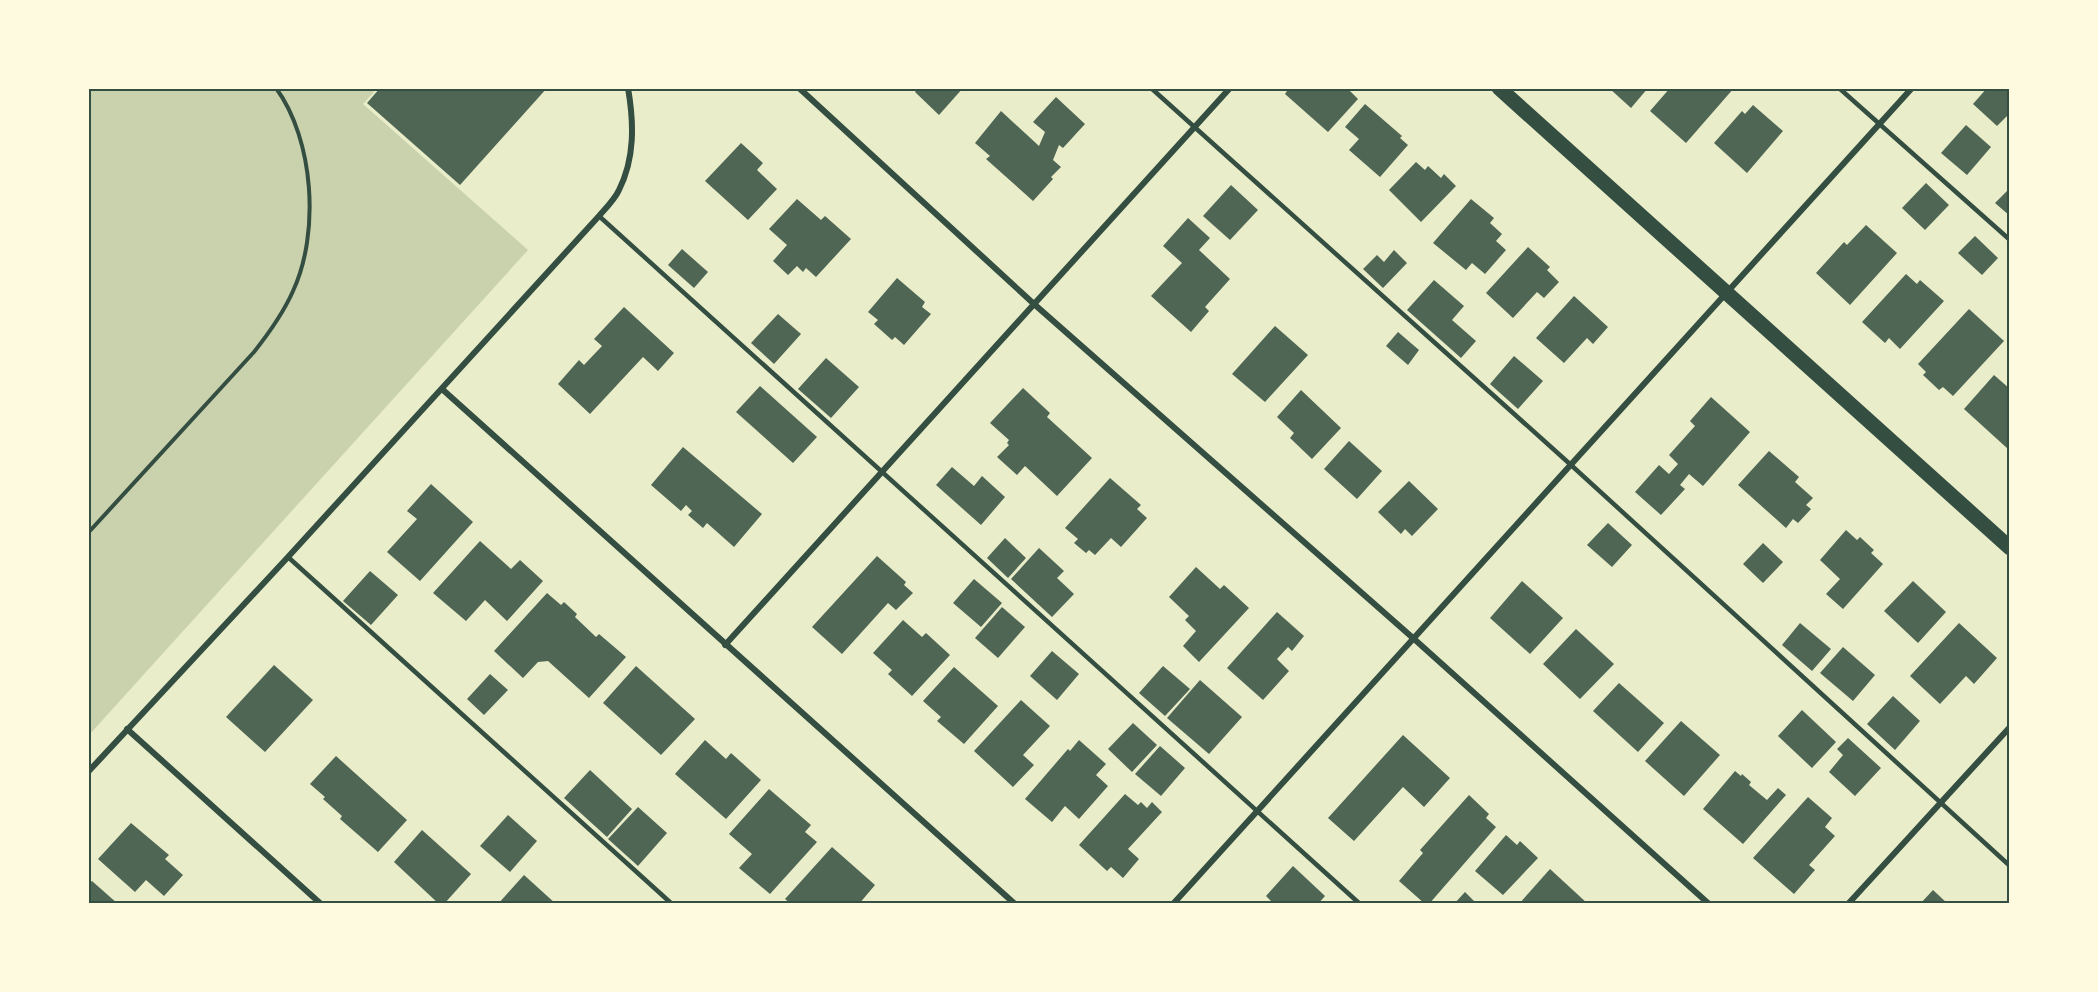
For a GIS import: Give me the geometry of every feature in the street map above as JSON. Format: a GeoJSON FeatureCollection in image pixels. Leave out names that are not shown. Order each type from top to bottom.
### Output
{"type":"FeatureCollection","features":[{"type":"Feature","properties":{"kind":"main road"},"geometry":{"type":"LineString","coordinates":[[1499,88],[1726,295],[2010,548]]}},
{"type":"Feature","properties":{"kind":"street"},"geometry":{"type":"LineString","coordinates":[[88,772],[442,389],[619,191],[630,156],[633,118],[628,88]]}},
{"type":"Feature","properties":{"kind":"street"},"geometry":{"type":"LineString","coordinates":[[799,88],[1034,304],[1709,903]]}},
{"type":"Feature","properties":{"kind":"street"},"geometry":{"type":"LineString","coordinates":[[725,645],[1230,88]]}},
{"type":"Feature","properties":{"kind":"street"},"geometry":{"type":"LineString","coordinates":[[1173,903],[1912,88]]}},
{"type":"Feature","properties":{"kind":"street"},"geometry":{"type":"LineString","coordinates":[[442,389],[1015,903]]}},
{"type":"Feature","properties":{"kind":"street"},"geometry":{"type":"LineString","coordinates":[[1848,903],[2010,727]]}},
{"type":"Feature","properties":{"kind":"street"},"geometry":{"type":"LineString","coordinates":[[127,729],[321,903]]}},
{"type":"Feature","properties":{"kind":"lane"},"geometry":{"type":"LineString","coordinates":[[1151,88],[1570,465],[2010,866]]}},
{"type":"Feature","properties":{"kind":"lane"},"geometry":{"type":"LineString","coordinates":[[1839,88],[2010,240]]}},
{"type":"Feature","properties":{"kind":"lane"},"geometry":{"type":"LineString","coordinates":[[599,216],[1360,903]]}},
{"type":"Feature","properties":{"kind":"lane"},"geometry":{"type":"LineString","coordinates":[[288,557],[672,903]]}},
{"type":"Feature","properties":{"kind":"path"},"geometry":{"type":"LineString","coordinates":[[88,533],[254,352],[275,326],[294,289],[307,240],[310,211],[307,169],[301,143],[284,100],[276,88]]}},
{"type":"Feature","properties":{"kind":"green space"},"geometry":{"type":"Polygon","coordinates":[[[89,89],[370,89],[374,92],[363,104],[528,250],[89,735],[89,89]]]}},
{"type":"Feature","properties":{"kind":"building"},"geometry":{"type":"Polygon","coordinates":[[[380,88],[547,88],[460,185],[367,103],[380,88]]]}},
{"type":"Feature","properties":{"kind":"building"},"geometry":{"type":"Polygon","coordinates":[[[918,88],[963,88],[939,115],[915,92],[918,88]]]}},
{"type":"Feature","properties":{"kind":"building"},"geometry":{"type":"Polygon","coordinates":[[[1289,88],[1347,88],[1358,99],[1328,132],[1285,94],[1289,88]]]}},
{"type":"Feature","properties":{"kind":"building"},"geometry":{"type":"Polygon","coordinates":[[[1609,88],[1648,88],[1631,108],[1609,88]]]}},
{"type":"Feature","properties":{"kind":"building"},"geometry":{"type":"Polygon","coordinates":[[[1670,88],[1734,88],[1686,143],[1650,111],[1670,88]]]}},
{"type":"Feature","properties":{"kind":"building"},"geometry":{"type":"Polygon","coordinates":[[[1987,88],[2010,88],[2010,113],[1997,126],[1973,104],[1987,88]]]}},
{"type":"Feature","properties":{"kind":"building"},"geometry":{"type":"Polygon","coordinates":[[[1056,97],[1085,124],[1063,148],[1059,145],[1053,160],[1061,167],[1033,201],[986,159],[990,156],[975,143],[1001,111],[1039,146],[1045,132],[1033,122],[1056,97]]]}},
{"type":"Feature","properties":{"kind":"building"},"geometry":{"type":"Polygon","coordinates":[[[1365,104],[1402,136],[1400,138],[1408,145],[1380,177],[1349,150],[1359,139],[1345,127],[1365,104]]]}},
{"type":"Feature","properties":{"kind":"building"},"geometry":{"type":"Polygon","coordinates":[[[1753,105],[1783,131],[1747,173],[1714,143],[1742,111],[1745,114],[1753,105]]]}},
{"type":"Feature","properties":{"kind":"building"},"geometry":{"type":"Polygon","coordinates":[[[1966,125],[1991,147],[1967,175],[1941,153],[1966,125]]]}},
{"type":"Feature","properties":{"kind":"building"},"geometry":{"type":"Polygon","coordinates":[[[741,143],[763,163],[757,170],[777,189],[748,220],[705,181],[741,143]]]}},
{"type":"Feature","properties":{"kind":"building"},"geometry":{"type":"Polygon","coordinates":[[[1416,162],[1425,170],[1428,166],[1441,178],[1444,174],[1456,186],[1421,222],[1389,190],[1416,162]]]}},
{"type":"Feature","properties":{"kind":"building"},"geometry":{"type":"Polygon","coordinates":[[[1926,183],[1949,205],[1925,230],[1902,208],[1926,183]]]}},
{"type":"Feature","properties":{"kind":"building"},"geometry":{"type":"Polygon","coordinates":[[[1231,185],[1258,210],[1230,240],[1203,216],[1231,185]]]}},
{"type":"Feature","properties":{"kind":"building"},"geometry":{"type":"Polygon","coordinates":[[[2010,188],[2010,216],[1995,203],[2010,188]]]}},
{"type":"Feature","properties":{"kind":"building"},"geometry":{"type":"Polygon","coordinates":[[[797,199],[821,220],[825,216],[851,239],[816,277],[806,268],[803,272],[797,266],[788,275],[773,261],[787,245],[769,229],[797,199]]]}},
{"type":"Feature","properties":{"kind":"building"},"geometry":{"type":"Polygon","coordinates":[[[1471,199],[1494,218],[1490,223],[1502,234],[1496,241],[1506,250],[1485,274],[1472,263],[1466,270],[1433,243],[1471,199]]]}},
{"type":"Feature","properties":{"kind":"building"},"geometry":{"type":"Polygon","coordinates":[[[1188,218],[1210,238],[1199,250],[1230,279],[1205,307],[1209,311],[1191,332],[1151,296],[1182,263],[1163,246],[1188,218]]]}},
{"type":"Feature","properties":{"kind":"building"},"geometry":{"type":"Polygon","coordinates":[[[1866,225],[1897,253],[1850,305],[1816,273],[1844,242],[1847,245],[1866,225]]]}},
{"type":"Feature","properties":{"kind":"building"},"geometry":{"type":"Polygon","coordinates":[[[1975,236],[1998,258],[1982,275],[1958,253],[1975,236]]]}},
{"type":"Feature","properties":{"kind":"building"},"geometry":{"type":"Polygon","coordinates":[[[1528,247],[1550,267],[1547,270],[1559,282],[1544,298],[1537,292],[1513,318],[1486,293],[1528,247]]]}},
{"type":"Feature","properties":{"kind":"building"},"geometry":{"type":"Polygon","coordinates":[[[682,249],[708,272],[694,288],[668,265],[682,249]]]}},
{"type":"Feature","properties":{"kind":"building"},"geometry":{"type":"Polygon","coordinates":[[[1394,250],[1407,263],[1383,288],[1363,269],[1377,255],[1384,262],[1394,250]]]}},
{"type":"Feature","properties":{"kind":"building"},"geometry":{"type":"Polygon","coordinates":[[[1906,274],[1917,284],[1920,280],[1944,301],[1900,349],[1889,338],[1885,343],[1862,322],[1906,274]]]}},
{"type":"Feature","properties":{"kind":"building"},"geometry":{"type":"Polygon","coordinates":[[[897,278],[925,302],[922,307],[931,314],[904,345],[895,337],[892,340],[874,324],[878,320],[868,312],[897,278]]]}},
{"type":"Feature","properties":{"kind":"building"},"geometry":{"type":"Polygon","coordinates":[[[1434,280],[1464,306],[1452,320],[1476,341],[1461,358],[1407,310],[1434,280]]]}},
{"type":"Feature","properties":{"kind":"building"},"geometry":{"type":"Polygon","coordinates":[[[1574,296],[1608,327],[1593,344],[1587,338],[1564,363],[1536,338],[1574,296]]]}},
{"type":"Feature","properties":{"kind":"building"},"geometry":{"type":"Polygon","coordinates":[[[624,307],[674,353],[658,371],[643,357],[590,414],[558,384],[579,360],[584,365],[602,346],[594,339],[624,307]]]}},
{"type":"Feature","properties":{"kind":"building"},"geometry":{"type":"Polygon","coordinates":[[[1969,309],[2004,341],[1953,396],[1943,387],[1939,390],[1923,375],[1926,372],[1918,364],[1969,309]]]}},
{"type":"Feature","properties":{"kind":"building"},"geometry":{"type":"Polygon","coordinates":[[[778,314],[801,334],[774,364],[751,343],[778,314]]]}},
{"type":"Feature","properties":{"kind":"building"},"geometry":{"type":"Polygon","coordinates":[[[1275,326],[1308,355],[1265,402],[1232,374],[1275,326]]]}},
{"type":"Feature","properties":{"kind":"building"},"geometry":{"type":"Polygon","coordinates":[[[1398,332],[1419,350],[1408,365],[1386,346],[1398,332]]]}},
{"type":"Feature","properties":{"kind":"building"},"geometry":{"type":"Polygon","coordinates":[[[1514,356],[1543,381],[1518,409],[1490,384],[1514,356]]]}},
{"type":"Feature","properties":{"kind":"building"},"geometry":{"type":"Polygon","coordinates":[[[826,358],[859,387],[831,418],[798,389],[826,358]]]}},
{"type":"Feature","properties":{"kind":"building"},"geometry":{"type":"Polygon","coordinates":[[[1994,375],[2010,389],[2008,449],[1964,409],[1994,375]]]}},
{"type":"Feature","properties":{"kind":"building"},"geometry":{"type":"Polygon","coordinates":[[[760,386],[817,437],[793,463],[736,412],[760,386]]]}},
{"type":"Feature","properties":{"kind":"building"},"geometry":{"type":"Polygon","coordinates":[[[1023,388],[1050,413],[1047,417],[1092,458],[1057,496],[1025,466],[1017,475],[997,457],[1009,445],[1007,443],[1009,440],[990,423],[1023,388]]]}},
{"type":"Feature","properties":{"kind":"building"},"geometry":{"type":"Polygon","coordinates":[[[1301,390],[1341,428],[1312,459],[1290,438],[1294,433],[1277,417],[1301,390]]]}},
{"type":"Feature","properties":{"kind":"building"},"geometry":{"type":"Polygon","coordinates":[[[1711,397],[1750,432],[1703,486],[1689,474],[1680,485],[1685,489],[1661,515],[1635,492],[1659,465],[1669,474],[1678,464],[1669,455],[1695,426],[1690,421],[1711,397]]]}},
{"type":"Feature","properties":{"kind":"building"},"geometry":{"type":"Polygon","coordinates":[[[1349,441],[1382,471],[1357,499],[1324,469],[1349,441]]]}},
{"type":"Feature","properties":{"kind":"building"},"geometry":{"type":"Polygon","coordinates":[[[683,447],[762,514],[734,547],[707,523],[703,528],[688,515],[692,511],[686,505],[681,511],[651,485],[683,447]]]}},
{"type":"Feature","properties":{"kind":"building"},"geometry":{"type":"Polygon","coordinates":[[[1769,451],[1799,477],[1795,482],[1813,498],[1806,505],[1811,509],[1798,523],[1793,519],[1786,528],[1738,485],[1769,451]]]}},
{"type":"Feature","properties":{"kind":"building"},"geometry":{"type":"Polygon","coordinates":[[[952,467],[974,486],[982,476],[1005,497],[981,525],[936,485],[952,467]]]}},
{"type":"Feature","properties":{"kind":"building"},"geometry":{"type":"Polygon","coordinates":[[[1110,478],[1141,505],[1137,509],[1147,518],[1121,547],[1111,538],[1095,555],[1089,550],[1086,553],[1074,543],[1078,539],[1065,528],[1110,478]]]}},
{"type":"Feature","properties":{"kind":"building"},"geometry":{"type":"Polygon","coordinates":[[[1409,481],[1438,509],[1412,536],[1405,529],[1401,534],[1378,512],[1409,481]]]}},
{"type":"Feature","properties":{"kind":"building"},"geometry":{"type":"Polygon","coordinates":[[[431,484],[473,522],[420,581],[387,552],[417,519],[407,511],[431,484]]]}},
{"type":"Feature","properties":{"kind":"building"},"geometry":{"type":"Polygon","coordinates":[[[1608,523],[1632,545],[1612,567],[1587,545],[1608,523]]]}},
{"type":"Feature","properties":{"kind":"building"},"geometry":{"type":"Polygon","coordinates":[[[1846,530],[1857,540],[1860,537],[1874,550],[1871,553],[1883,564],[1843,609],[1826,594],[1840,579],[1820,560],[1846,530]]]}},
{"type":"Feature","properties":{"kind":"building"},"geometry":{"type":"Polygon","coordinates":[[[1005,538],[1026,558],[1008,578],[987,558],[1005,538]]]}},
{"type":"Feature","properties":{"kind":"building"},"geometry":{"type":"Polygon","coordinates":[[[480,541],[511,569],[520,560],[543,581],[507,621],[485,600],[466,621],[433,593],[480,541]]]}},
{"type":"Feature","properties":{"kind":"building"},"geometry":{"type":"Polygon","coordinates":[[[1763,543],[1783,562],[1763,583],[1743,564],[1763,543]]]}},
{"type":"Feature","properties":{"kind":"building"},"geometry":{"type":"Polygon","coordinates":[[[1039,548],[1064,571],[1057,578],[1074,594],[1052,617],[1011,579],[1039,548]]]}},
{"type":"Feature","properties":{"kind":"building"},"geometry":{"type":"Polygon","coordinates":[[[877,556],[906,582],[904,585],[913,593],[896,610],[888,603],[842,654],[812,627],[877,556]]]}},
{"type":"Feature","properties":{"kind":"building"},"geometry":{"type":"Polygon","coordinates":[[[1196,567],[1220,589],[1224,585],[1249,608],[1199,662],[1183,646],[1196,631],[1185,620],[1189,616],[1169,597],[1196,567]]]}},
{"type":"Feature","properties":{"kind":"building"},"geometry":{"type":"Polygon","coordinates":[[[370,571],[398,595],[371,625],[343,601],[370,571]]]}},
{"type":"Feature","properties":{"kind":"building"},"geometry":{"type":"Polygon","coordinates":[[[974,579],[1002,603],[981,627],[953,603],[974,579]]]}},
{"type":"Feature","properties":{"kind":"building"},"geometry":{"type":"Polygon","coordinates":[[[1522,581],[1563,618],[1530,654],[1490,618],[1522,581]]]}},
{"type":"Feature","properties":{"kind":"building"},"geometry":{"type":"Polygon","coordinates":[[[1913,581],[1946,612],[1918,643],[1884,611],[1913,581]]]}},
{"type":"Feature","properties":{"kind":"building"},"geometry":{"type":"Polygon","coordinates":[[[547,593],[561,605],[564,602],[577,614],[575,617],[596,637],[599,634],[626,657],[589,698],[548,661],[538,662],[523,678],[494,651],[547,593]]]}},
{"type":"Feature","properties":{"kind":"building"},"geometry":{"type":"Polygon","coordinates":[[[1002,607],[1025,627],[998,658],[975,638],[1002,607]]]}},
{"type":"Feature","properties":{"kind":"building"},"geometry":{"type":"Polygon","coordinates":[[[1277,612],[1304,636],[1292,651],[1288,647],[1277,659],[1289,671],[1263,700],[1227,668],[1277,612]]]}},
{"type":"Feature","properties":{"kind":"building"},"geometry":{"type":"Polygon","coordinates":[[[903,620],[922,637],[926,633],[950,655],[912,696],[888,674],[892,670],[873,653],[903,620]]]}},
{"type":"Feature","properties":{"kind":"building"},"geometry":{"type":"Polygon","coordinates":[[[1800,623],[1831,649],[1812,671],[1782,645],[1800,623]]]}},
{"type":"Feature","properties":{"kind":"building"},"geometry":{"type":"Polygon","coordinates":[[[1959,623],[1997,658],[1974,684],[1966,676],[1940,704],[1910,676],[1959,623]]]}},
{"type":"Feature","properties":{"kind":"building"},"geometry":{"type":"Polygon","coordinates":[[[1576,629],[1614,664],[1580,699],[1543,664],[1576,629]]]}},
{"type":"Feature","properties":{"kind":"building"},"geometry":{"type":"Polygon","coordinates":[[[1843,647],[1875,675],[1853,701],[1820,673],[1843,647]]]}},
{"type":"Feature","properties":{"kind":"building"},"geometry":{"type":"Polygon","coordinates":[[[1052,651],[1079,674],[1057,700],[1030,676],[1052,651]]]}},
{"type":"Feature","properties":{"kind":"building"},"geometry":{"type":"Polygon","coordinates":[[[274,665],[313,700],[265,752],[226,717],[274,665]]]}},
{"type":"Feature","properties":{"kind":"building"},"geometry":{"type":"Polygon","coordinates":[[[636,666],[695,719],[661,755],[603,703],[636,666]]]}},
{"type":"Feature","properties":{"kind":"building"},"geometry":{"type":"Polygon","coordinates":[[[1163,666],[1190,689],[1165,716],[1139,693],[1163,666]]]}},
{"type":"Feature","properties":{"kind":"building"},"geometry":{"type":"Polygon","coordinates":[[[954,667],[998,706],[964,744],[937,721],[941,717],[923,701],[954,667]]]}},
{"type":"Feature","properties":{"kind":"building"},"geometry":{"type":"Polygon","coordinates":[[[490,674],[508,690],[484,715],[467,699],[490,674]]]}},
{"type":"Feature","properties":{"kind":"building"},"geometry":{"type":"Polygon","coordinates":[[[1200,680],[1242,717],[1209,754],[1167,718],[1200,680]]]}},
{"type":"Feature","properties":{"kind":"building"},"geometry":{"type":"Polygon","coordinates":[[[1619,683],[1664,723],[1638,752],[1593,711],[1619,683]]]}},
{"type":"Feature","properties":{"kind":"building"},"geometry":{"type":"Polygon","coordinates":[[[1893,696],[1920,721],[1895,750],[1867,724],[1893,696]]]}},
{"type":"Feature","properties":{"kind":"building"},"geometry":{"type":"Polygon","coordinates":[[[1021,700],[1050,726],[1023,755],[1034,765],[1013,787],[974,751],[1021,700]]]}},
{"type":"Feature","properties":{"kind":"building"},"geometry":{"type":"Polygon","coordinates":[[[1802,710],[1836,742],[1812,768],[1778,736],[1802,710]]]}},
{"type":"Feature","properties":{"kind":"building"},"geometry":{"type":"Polygon","coordinates":[[[1681,721],[1720,755],[1684,796],[1645,761],[1681,721]]]}},
{"type":"Feature","properties":{"kind":"building"},"geometry":{"type":"Polygon","coordinates":[[[1133,723],[1157,745],[1132,772],[1108,749],[1133,723]]]}},
{"type":"Feature","properties":{"kind":"building"},"geometry":{"type":"Polygon","coordinates":[[[1403,735],[1450,778],[1424,807],[1403,787],[1354,841],[1328,818],[1403,735]]]}},
{"type":"Feature","properties":{"kind":"building"},"geometry":{"type":"Polygon","coordinates":[[[1848,738],[1881,768],[1855,796],[1829,772],[1843,755],[1837,749],[1848,738]]]}},
{"type":"Feature","properties":{"kind":"building"},"geometry":{"type":"Polygon","coordinates":[[[705,740],[726,759],[731,753],[761,780],[726,819],[675,774],[705,740]]]}},
{"type":"Feature","properties":{"kind":"building"},"geometry":{"type":"Polygon","coordinates":[[[1079,740],[1106,764],[1096,775],[1108,786],[1079,819],[1065,806],[1052,822],[1025,799],[1068,749],[1070,751],[1079,740]]]}},
{"type":"Feature","properties":{"kind":"building"},"geometry":{"type":"Polygon","coordinates":[[[1160,746],[1185,768],[1161,796],[1135,774],[1160,746]]]}},
{"type":"Feature","properties":{"kind":"building"},"geometry":{"type":"Polygon","coordinates":[[[336,756],[407,820],[378,852],[340,819],[342,816],[310,784],[336,756]]]}},
{"type":"Feature","properties":{"kind":"building"},"geometry":{"type":"Polygon","coordinates":[[[590,770],[632,809],[607,837],[564,798],[590,770]]]}},
{"type":"Feature","properties":{"kind":"building"},"geometry":{"type":"Polygon","coordinates":[[[1735,771],[1751,782],[1749,785],[1767,800],[1778,788],[1786,795],[1743,844],[1703,809],[1735,771]]]}},
{"type":"Feature","properties":{"kind":"building"},"geometry":{"type":"Polygon","coordinates":[[[769,789],[811,825],[805,832],[817,842],[770,894],[739,868],[752,854],[729,834],[769,789]]]}},
{"type":"Feature","properties":{"kind":"building"},"geometry":{"type":"Polygon","coordinates":[[[1125,794],[1138,805],[1141,802],[1147,808],[1152,802],[1162,812],[1128,849],[1139,859],[1123,878],[1111,867],[1107,871],[1079,845],[1125,794]]]}},
{"type":"Feature","properties":{"kind":"building"},"geometry":{"type":"Polygon","coordinates":[[[1469,795],[1489,814],[1486,818],[1496,827],[1429,904],[1425,904],[1399,881],[1423,853],[1420,850],[1469,795]]]}},
{"type":"Feature","properties":{"kind":"building"},"geometry":{"type":"Polygon","coordinates":[[[1808,797],[1832,818],[1825,827],[1835,836],[1809,865],[1815,870],[1794,894],[1753,858],[1808,797]]]}},
{"type":"Feature","properties":{"kind":"building"},"geometry":{"type":"Polygon","coordinates":[[[638,807],[667,833],[638,866],[608,839],[638,807]]]}},
{"type":"Feature","properties":{"kind":"building"},"geometry":{"type":"Polygon","coordinates":[[[508,815],[537,841],[510,872],[480,846],[508,815]]]}},
{"type":"Feature","properties":{"kind":"building"},"geometry":{"type":"Polygon","coordinates":[[[131,823],[169,855],[165,859],[183,875],[164,896],[146,880],[135,892],[98,859],[131,823]]]}},
{"type":"Feature","properties":{"kind":"building"},"geometry":{"type":"Polygon","coordinates":[[[422,830],[471,874],[444,904],[439,904],[394,862],[422,830]]]}},
{"type":"Feature","properties":{"kind":"building"},"geometry":{"type":"Polygon","coordinates":[[[1506,835],[1517,845],[1520,841],[1538,858],[1503,895],[1475,871],[1506,835]]]}},
{"type":"Feature","properties":{"kind":"building"},"geometry":{"type":"Polygon","coordinates":[[[832,847],[875,885],[859,904],[847,904],[844,901],[841,904],[791,904],[785,899],[832,847]]]}},
{"type":"Feature","properties":{"kind":"building"},"geometry":{"type":"Polygon","coordinates":[[[1293,866],[1325,896],[1318,904],[1274,904],[1266,896],[1293,866]]]}},
{"type":"Feature","properties":{"kind":"building"},"geometry":{"type":"Polygon","coordinates":[[[1550,869],[1588,904],[1519,904],[1550,869]]]}},
{"type":"Feature","properties":{"kind":"building"},"geometry":{"type":"Polygon","coordinates":[[[524,875],[556,904],[498,904],[524,875]]]}},
{"type":"Feature","properties":{"kind":"building"},"geometry":{"type":"Polygon","coordinates":[[[92,881],[118,904],[88,904],[88,884],[92,881]]]}},
{"type":"Feature","properties":{"kind":"building"},"geometry":{"type":"Polygon","coordinates":[[[1933,890],[1948,904],[1920,904],[1933,890]]]}},
{"type":"Feature","properties":{"kind":"building"},"geometry":{"type":"Polygon","coordinates":[[[1465,892],[1477,904],[1454,904],[1465,892]]]}}]}
